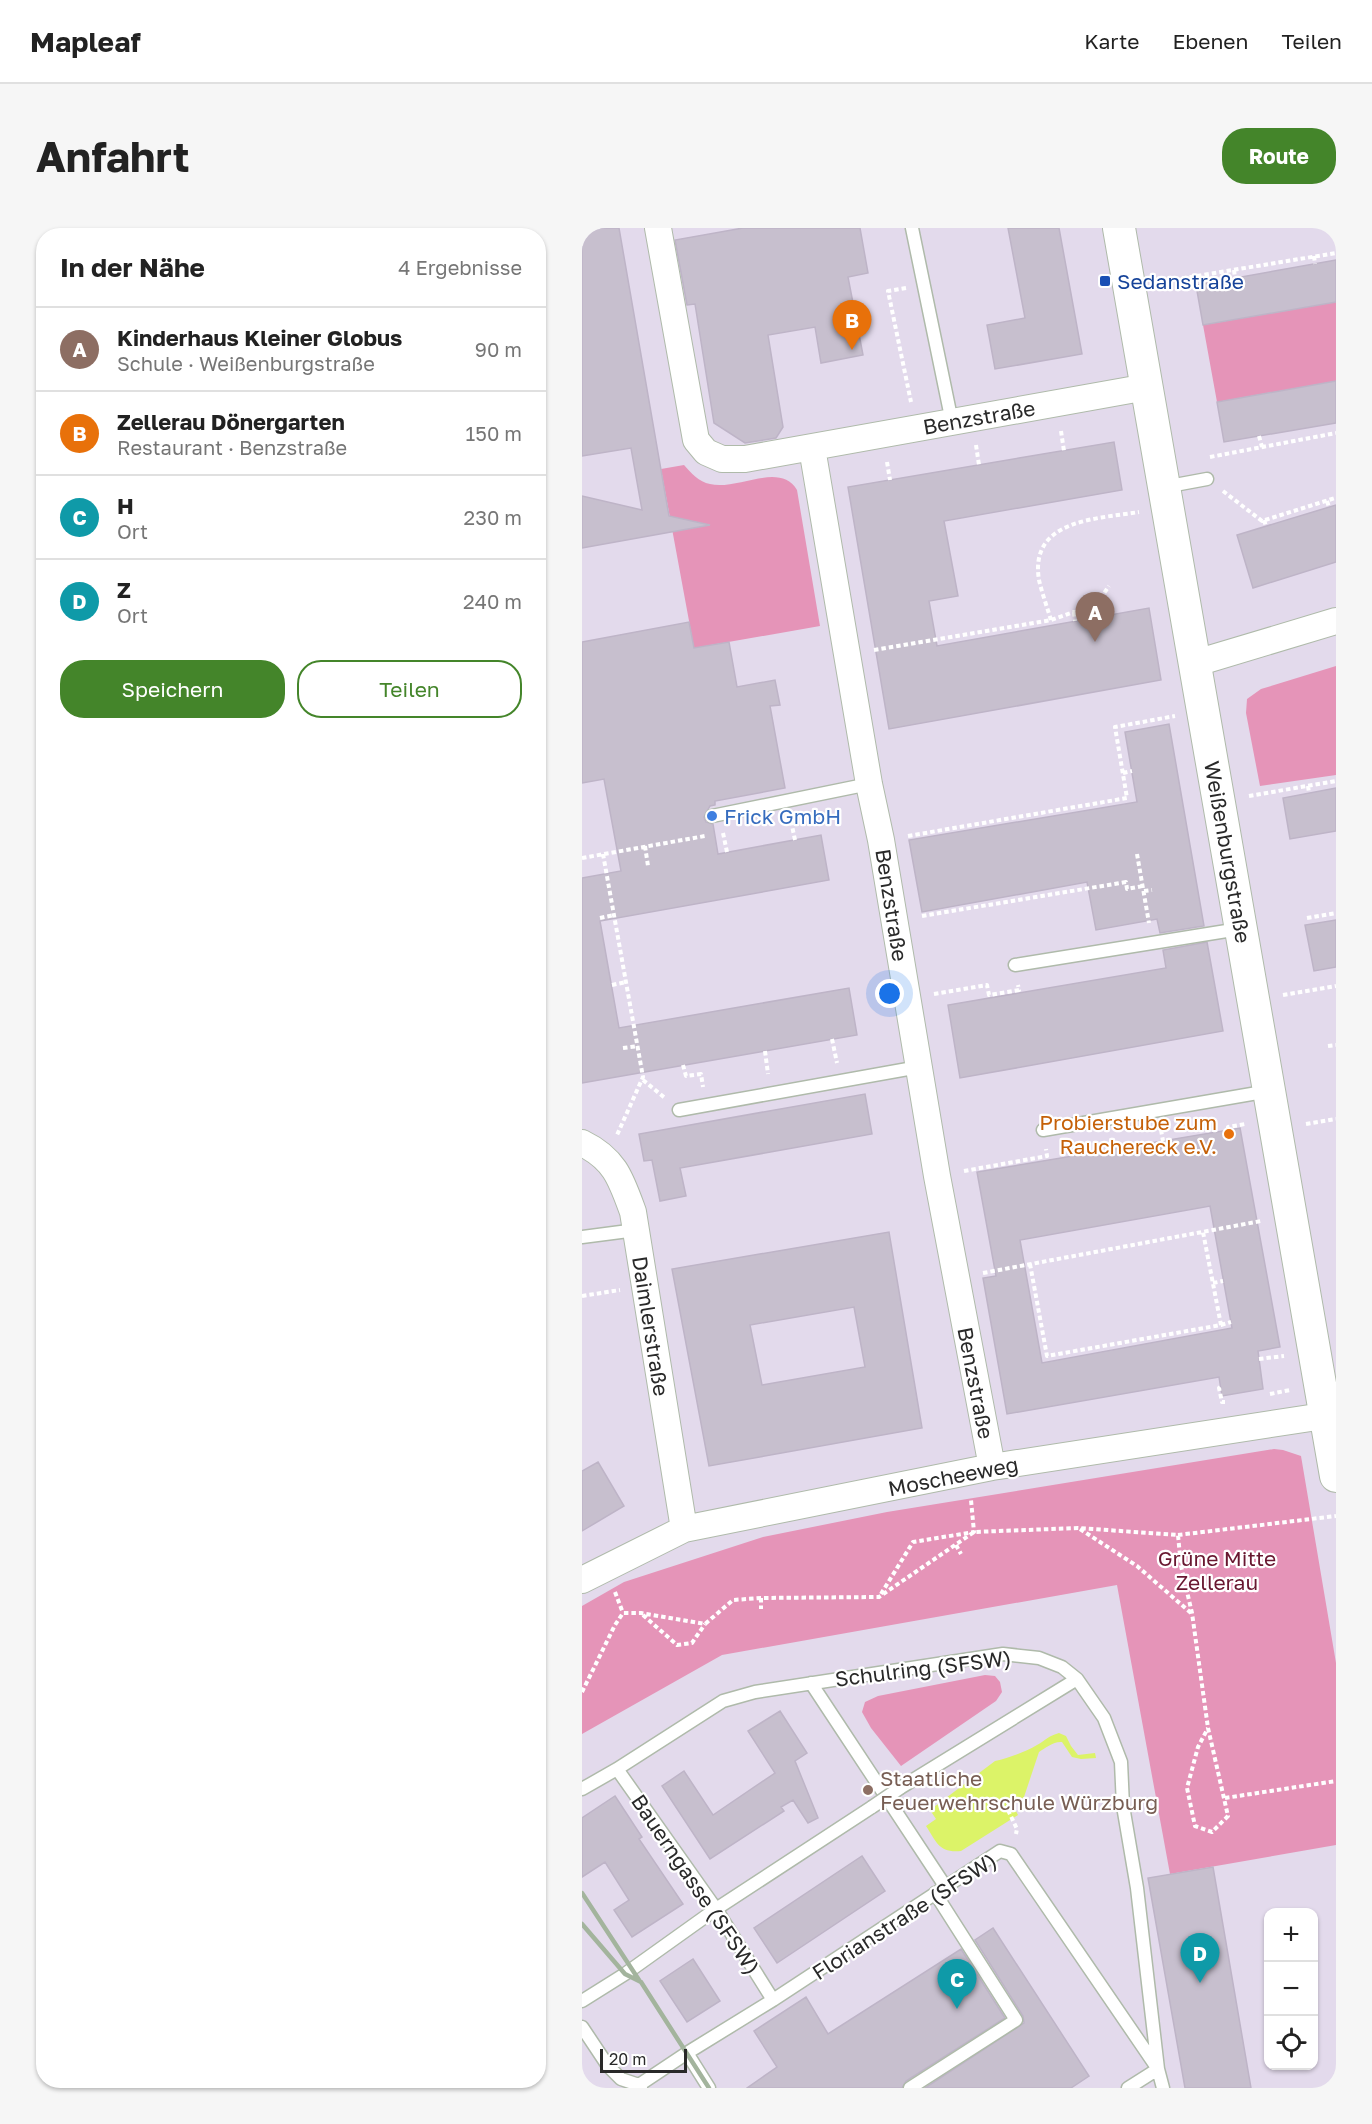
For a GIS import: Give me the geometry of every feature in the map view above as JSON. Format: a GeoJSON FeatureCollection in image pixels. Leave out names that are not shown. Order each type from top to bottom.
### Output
{"type":"FeatureCollection","features":[{"type":"Feature","properties":{"kind":"street","name":"Benzstraße"},"geometry":{"type":"LineString","coordinates":[[658,228],[696,440],[706,452],[722,459],[745,459],[812,448],[1147,387]]}},
{"type":"Feature","properties":{"kind":"street","name":"Weißenburgstraße"},"geometry":{"type":"LineString","coordinates":[[1119,228],[1291,1216],[1331,1415],[1336,1476]]}},
{"type":"Feature","properties":{"kind":"street","name":"Benzstraße"},"geometry":{"type":"LineString","coordinates":[[812,448],[953,1267],[992,1467]]}},
{"type":"Feature","properties":{"kind":"street"},"geometry":{"type":"LineString","coordinates":[[1196,663],[1336,621]]}},
{"type":"Feature","properties":{"kind":"street","name":"Daimlerstraße"},"geometry":{"type":"LineString","coordinates":[[582,1143],[599,1151],[606,1158],[620,1177],[633,1212],[684,1529]]}},
{"type":"Feature","properties":{"kind":"street","name":"Moscheeweg"},"geometry":{"type":"LineString","coordinates":[[582,1580],[684,1529],[992,1467],[1331,1415]]}},
{"type":"Feature","properties":{"kind":"lane"},"geometry":{"type":"LineString","coordinates":[[912,228],[952,422]]}},
{"type":"Feature","properties":{"kind":"lane"},"geometry":{"type":"LineString","coordinates":[[1166,497],[1207,479]]}},
{"type":"Feature","properties":{"kind":"lane"},"geometry":{"type":"LineString","coordinates":[[712,816],[869,784]]}},
{"type":"Feature","properties":{"kind":"lane"},"geometry":{"type":"LineString","coordinates":[[1015,965],[1241,928]]}},
{"type":"Feature","properties":{"kind":"lane"},"geometry":{"type":"LineString","coordinates":[[679,1110],[919,1067]]}},
{"type":"Feature","properties":{"kind":"lane"},"geometry":{"type":"LineString","coordinates":[[1043,1130],[1269,1091]]}},
{"type":"Feature","properties":{"kind":"lane"},"geometry":{"type":"LineString","coordinates":[[582,1237],[636,1230]]}},
{"type":"Feature","properties":{"kind":"lane","name":"Schulring (SFSW)"},"geometry":{"type":"LineString","coordinates":[[582,1789],[723,1701],[755,1692],[1003,1654],[1039,1658],[1062,1667],[1077,1679],[1104,1718],[1120,1762],[1123,1806],[1136,1878],[1158,2069],[1163,2088]]}},
{"type":"Feature","properties":{"kind":"lane"},"geometry":{"type":"LineString","coordinates":[[582,2001],[625,1974],[716,1909],[900,1788],[1077,1679]]}},
{"type":"Feature","properties":{"kind":"lane"},"geometry":{"type":"LineString","coordinates":[[811,1683],[940,1889],[1016,2020],[910,2088]]}},
{"type":"Feature","properties":{"kind":"lane","name":"Bauerngasse (SFSW)"},"geometry":{"type":"LineString","coordinates":[[617,1769],[716,1909],[773,2000]]}},
{"type":"Feature","properties":{"kind":"lane","name":"Florianstraße (SFSW)"},"geometry":{"type":"LineString","coordinates":[[640,2087],[687,2053],[773,2000],[1000,1851],[1011,1854],[1158,2069]]}},
{"type":"Feature","properties":{"kind":"lane"},"geometry":{"type":"LineString","coordinates":[[582,2027],[608,2066],[621,2079],[640,2087]]}},
{"type":"Feature","properties":{"kind":"lane"},"geometry":{"type":"LineString","coordinates":[[687,2053],[710,2088]]}},
{"type":"Feature","properties":{"kind":"lane"},"geometry":{"type":"LineString","coordinates":[[1128,2088],[1158,2069]]}},
{"type":"Feature","properties":{"kind":"path"},"geometry":{"type":"LineString","coordinates":[[1129,287],[1336,253]]}},
{"type":"Feature","properties":{"kind":"path"},"geometry":{"type":"LineString","coordinates":[[1314,256],[1315,264]]}},
{"type":"Feature","properties":{"kind":"path"},"geometry":{"type":"LineString","coordinates":[[1234,270],[1235,278]]}},
{"type":"Feature","properties":{"kind":"path"},"geometry":{"type":"LineString","coordinates":[[916,428],[888,291],[924,285]]}},
{"type":"Feature","properties":{"kind":"path"},"geometry":{"type":"LineString","coordinates":[[1205,458],[1336,433]]}},
{"type":"Feature","properties":{"kind":"path"},"geometry":{"type":"LineString","coordinates":[[1259,436],[1262,447]]}},
{"type":"Feature","properties":{"kind":"path"},"geometry":{"type":"LineString","coordinates":[[1063,445],[1064,450]]}},
{"type":"Feature","properties":{"kind":"path"},"geometry":{"type":"LineString","coordinates":[[1207,479],[1262,521],[1335,498]]}},
{"type":"Feature","properties":{"kind":"path"},"geometry":{"type":"LineString","coordinates":[[1051,620],[1039,578],[1040,554],[1045,541],[1063,527],[1166,497]]}},
{"type":"Feature","properties":{"kind":"path"},"geometry":{"type":"LineString","coordinates":[[1327,501],[1329,507]]}},
{"type":"Feature","properties":{"kind":"path"},"geometry":{"type":"LineString","coordinates":[[1264,520],[1266,526]]}},
{"type":"Feature","properties":{"kind":"path"},"geometry":{"type":"LineString","coordinates":[[898,645],[1051,620],[1074,612],[1080,613],[1082,609],[1096,605],[1109,586]]}},
{"type":"Feature","properties":{"kind":"path"},"geometry":{"type":"LineString","coordinates":[[1087,619],[1086,614],[1098,612],[1096,605]]}},
{"type":"Feature","properties":{"kind":"path"},"geometry":{"type":"LineString","coordinates":[[1074,612],[1075,621]]}},
{"type":"Feature","properties":{"kind":"path"},"geometry":{"type":"LineString","coordinates":[[908,836],[1127,798],[1115,727],[1203,711]]}},
{"type":"Feature","properties":{"kind":"path"},"geometry":{"type":"LineString","coordinates":[[1123,773],[1132,771]]}},
{"type":"Feature","properties":{"kind":"path"},"geometry":{"type":"LineString","coordinates":[[1281,790],[1336,781]]}},
{"type":"Feature","properties":{"kind":"path"},"geometry":{"type":"LineString","coordinates":[[1308,786],[1309,793]]}},
{"type":"Feature","properties":{"kind":"path"},"geometry":{"type":"LineString","coordinates":[[1083,805],[1084,811]]}},
{"type":"Feature","properties":{"kind":"path"},"geometry":{"type":"LineString","coordinates":[[1011,818],[1012,824]]}},
{"type":"Feature","properties":{"kind":"path"},"geometry":{"type":"LineString","coordinates":[[791,821],[795,840]]}},
{"type":"Feature","properties":{"kind":"path"},"geometry":{"type":"LineString","coordinates":[[944,829],[945,835]]}},
{"type":"Feature","properties":{"kind":"path"},"geometry":{"type":"LineString","coordinates":[[724,840],[726,852]]}},
{"type":"Feature","properties":{"kind":"path"},"geometry":{"type":"LineString","coordinates":[[582,858],[645,846],[648,866]]}},
{"type":"Feature","properties":{"kind":"path"},"geometry":{"type":"LineString","coordinates":[[603,854],[643,1080],[606,1158]]}},
{"type":"Feature","properties":{"kind":"path"},"geometry":{"type":"LineString","coordinates":[[1137,854],[1153,941]]}},
{"type":"Feature","properties":{"kind":"path"},"geometry":{"type":"LineString","coordinates":[[1099,880],[1099,887]]}},
{"type":"Feature","properties":{"kind":"path"},"geometry":{"type":"LineString","coordinates":[[895,923],[922,916],[1126,882],[1127,889],[1152,890]]}},
{"type":"Feature","properties":{"kind":"path"},"geometry":{"type":"LineString","coordinates":[[1307,918],[1336,913]]}},
{"type":"Feature","properties":{"kind":"path"},"geometry":{"type":"LineString","coordinates":[[600,918],[614,915]]}},
{"type":"Feature","properties":{"kind":"path"},"geometry":{"type":"LineString","coordinates":[[934,994],[987,985],[989,995],[1019,992],[1015,965]]}},
{"type":"Feature","properties":{"kind":"path"},"geometry":{"type":"LineString","coordinates":[[612,985],[626,982]]}},
{"type":"Feature","properties":{"kind":"path"},"geometry":{"type":"LineString","coordinates":[[1296,993],[1336,986]]}},
{"type":"Feature","properties":{"kind":"path"},"geometry":{"type":"LineString","coordinates":[[832,1039],[834,1048]]}},
{"type":"Feature","properties":{"kind":"path"},"geometry":{"type":"LineString","coordinates":[[1328,1046],[1336,1045]]}},
{"type":"Feature","properties":{"kind":"path"},"geometry":{"type":"LineString","coordinates":[[623,1048],[638,1046]]}},
{"type":"Feature","properties":{"kind":"path"},"geometry":{"type":"LineString","coordinates":[[765,1051],[766,1060]]}},
{"type":"Feature","properties":{"kind":"path"},"geometry":{"type":"LineString","coordinates":[[683,1065],[686,1076],[701,1074],[706,1105]]}},
{"type":"Feature","properties":{"kind":"path"},"geometry":{"type":"LineString","coordinates":[[643,1080],[679,1110]]}},
{"type":"Feature","properties":{"kind":"path"},"geometry":{"type":"LineString","coordinates":[[1319,1122],[1336,1119]]}},
{"type":"Feature","properties":{"kind":"path"},"geometry":{"type":"LineString","coordinates":[[1228,1130],[1227,1127],[1240,1125]]}},
{"type":"Feature","properties":{"kind":"path"},"geometry":{"type":"LineString","coordinates":[[975,1169],[1048,1159],[1043,1130]]}},
{"type":"Feature","properties":{"kind":"path"},"geometry":{"type":"LineString","coordinates":[[994,1271],[1291,1216]]}},
{"type":"Feature","properties":{"kind":"path"},"geometry":{"type":"LineString","coordinates":[[1203,1232],[1221,1324]]}},
{"type":"Feature","properties":{"kind":"path"},"geometry":{"type":"LineString","coordinates":[[1030,1264],[1034,1301],[1047,1355]]}},
{"type":"Feature","properties":{"kind":"path"},"geometry":{"type":"LineString","coordinates":[[1213,1283],[1223,1281]]}},
{"type":"Feature","properties":{"kind":"path"},"geometry":{"type":"LineString","coordinates":[[582,1296],[645,1286]]}},
{"type":"Feature","properties":{"kind":"path"},"geometry":{"type":"LineString","coordinates":[[1041,1356],[1231,1322]]}},
{"type":"Feature","properties":{"kind":"path"},"geometry":{"type":"LineString","coordinates":[[1171,1334],[1172,1339]]}},
{"type":"Feature","properties":{"kind":"path"},"geometry":{"type":"LineString","coordinates":[[1098,1347],[1099,1353]]}},
{"type":"Feature","properties":{"kind":"path"},"geometry":{"type":"LineString","coordinates":[[1259,1359],[1291,1354]]}},
{"type":"Feature","properties":{"kind":"path"},"geometry":{"type":"LineString","coordinates":[[1220,1387],[1222,1402],[1233,1400]]}},
{"type":"Feature","properties":{"kind":"path"},"geometry":{"type":"LineString","coordinates":[[1268,1394],[1290,1390]]}},
{"type":"Feature","properties":{"kind":"path"},"geometry":{"type":"LineString","coordinates":[[879,1597],[913,1542],[974,1532],[1078,1528],[1178,1535],[1336,1516]]}},
{"type":"Feature","properties":{"kind":"path"},"geometry":{"type":"LineString","coordinates":[[1078,1528],[1137,1566],[1192,1613]]}},
{"type":"Feature","properties":{"kind":"path"},"geometry":{"type":"LineString","coordinates":[[641,1613],[677,1645],[692,1643],[705,1624],[733,1600],[879,1597],[974,1532]]}},
{"type":"Feature","properties":{"kind":"path"},"geometry":{"type":"LineString","coordinates":[[1178,1535],[1181,1566],[1192,1613],[1208,1728],[1228,1816],[1212,1832],[1195,1826],[1187,1788],[1198,1748],[1208,1728]]}},
{"type":"Feature","properties":{"kind":"path"},"geometry":{"type":"LineString","coordinates":[[956,1545],[961,1554]]}},
{"type":"Feature","properties":{"kind":"path"},"geometry":{"type":"LineString","coordinates":[[760,1598],[761,1609]]}},
{"type":"Feature","properties":{"kind":"path"},"geometry":{"type":"LineString","coordinates":[[582,1692],[615,1625],[623,1614],[641,1613],[705,1624]]}},
{"type":"Feature","properties":{"kind":"path"},"geometry":{"type":"LineString","coordinates":[[1225,1798],[1336,1781]]}},
{"type":"Feature","properties":{"kind":"path"},"geometry":{"type":"LineString","coordinates":[[1008,1810],[1013,1818]]}},
{"type":"Feature","properties":{"kind":"green space"},"geometry":{"type":"Polygon","coordinates":[[[1336,302],[1336,381],[1217,402],[1203,325],[1336,302]]]}},
{"type":"Feature","properties":{"kind":"green space"},"geometry":{"type":"Polygon","coordinates":[[[684,465],[692,474],[710,484],[732,484],[769,477],[789,482],[797,490],[820,626],[694,648],[661,469],[684,465]]]}},
{"type":"Feature","properties":{"kind":"green space"},"geometry":{"type":"Polygon","coordinates":[[[1336,666],[1336,775],[1260,786],[1246,713],[1247,699],[1261,689],[1336,666]]]}},
{"type":"Feature","properties":{"kind":"green space","name":"Grüne Mitte Zellerau"},"geometry":{"type":"Polygon","coordinates":[[[1274,1449],[1301,1456],[1336,1663],[1336,1845],[1170,1874],[1117,1585],[722,1655],[582,1734],[582,1606],[624,1582],[763,1537],[887,1512],[1274,1449]]]}},
{"type":"Feature","properties":{"kind":"green space"},"geometry":{"type":"Polygon","coordinates":[[[985,1675],[995,1676],[1000,1682],[1002,1692],[996,1701],[901,1766],[871,1728],[862,1712],[865,1702],[878,1696],[985,1675]]]}},
{"type":"Feature","properties":{"kind":"shaded area"},"geometry":{"type":"Polygon","coordinates":[[[1059,1733],[1066,1736],[1078,1755],[1095,1753],[1096,1758],[1072,1757],[1062,1742],[1050,1745],[1039,1752],[1024,1797],[1013,1805],[1018,1815],[961,1851],[948,1850],[939,1846],[926,1826],[936,1819],[930,1810],[995,1761],[1022,1752],[1059,1733]]]}},
{"type":"Feature","properties":{"kind":"building"},"geometry":{"type":"Polygon","coordinates":[[[582,228],[619,228],[669,516],[710,525],[582,548],[582,496],[642,510],[631,448],[582,456],[582,228]]]}},
{"type":"Feature","properties":{"kind":"building"},"geometry":{"type":"Polygon","coordinates":[[[743,228],[860,228],[868,273],[848,277],[863,355],[821,363],[815,327],[768,335],[783,427],[776,438],[745,443],[714,423],[695,304],[687,305],[675,240],[743,228]]]}},
{"type":"Feature","properties":{"kind":"building"},"geometry":{"type":"Polygon","coordinates":[[[1008,228],[1059,228],[1082,354],[995,369],[987,325],[1025,318],[1008,228]]]}},
{"type":"Feature","properties":{"kind":"building"},"geometry":{"type":"Polygon","coordinates":[[[1336,260],[1336,302],[1203,325],[1196,285],[1336,260]]]}},
{"type":"Feature","properties":{"kind":"building"},"geometry":{"type":"Polygon","coordinates":[[[1336,381],[1336,423],[1224,442],[1217,402],[1336,381]]]}},
{"type":"Feature","properties":{"kind":"building"},"geometry":{"type":"Polygon","coordinates":[[[1114,442],[1122,490],[944,521],[958,596],[929,601],[937,646],[1149,608],[1161,680],[889,729],[848,487],[1114,442]]]}},
{"type":"Feature","properties":{"kind":"building"},"geometry":{"type":"Polygon","coordinates":[[[1336,505],[1336,562],[1253,588],[1237,535],[1336,505]]]}},
{"type":"Feature","properties":{"kind":"building"},"geometry":{"type":"Polygon","coordinates":[[[689,622],[694,648],[729,642],[737,687],[775,680],[780,705],[770,706],[785,788],[715,801],[715,805],[710,806],[704,817],[706,822],[713,824],[718,854],[821,835],[829,880],[600,921],[619,1028],[849,988],[857,1035],[582,1083],[582,878],[621,871],[604,779],[582,783],[582,642],[689,622]]]}},
{"type":"Feature","properties":{"kind":"building"},"geometry":{"type":"Polygon","coordinates":[[[1169,724],[1204,926],[1160,933],[1157,919],[1096,930],[1087,882],[922,912],[909,840],[1137,802],[1125,732],[1169,724]]]}},
{"type":"Feature","properties":{"kind":"building"},"geometry":{"type":"Polygon","coordinates":[[[1336,788],[1336,831],[1290,839],[1283,798],[1336,788]]]}},
{"type":"Feature","properties":{"kind":"building"},"geometry":{"type":"Polygon","coordinates":[[[1336,920],[1336,967],[1314,971],[1305,925],[1336,920]]]}},
{"type":"Feature","properties":{"kind":"building"},"geometry":{"type":"Polygon","coordinates":[[[1207,942],[1223,1031],[960,1078],[948,1005],[1166,968],[1163,950],[1207,942]]]}},
{"type":"Feature","properties":{"kind":"building"},"geometry":{"type":"Polygon","coordinates":[[[865,1094],[872,1134],[680,1168],[686,1196],[660,1201],[652,1160],[644,1161],[639,1134],[865,1094]]]}},
{"type":"Feature","properties":{"kind":"building"},"geometry":{"type":"Polygon","coordinates":[[[1240,1128],[1280,1347],[1258,1351],[1263,1389],[1222,1396],[1219,1377],[1007,1414],[983,1278],[996,1276],[977,1172],[1240,1128]],[[1210,1206],[1020,1240],[1042,1363],[1232,1328],[1210,1206]]]}},
{"type":"Feature","properties":{"kind":"building"},"geometry":{"type":"Polygon","coordinates":[[[889,1232],[922,1428],[709,1466],[672,1269],[889,1232]],[[854,1307],[750,1325],[762,1385],[865,1367],[854,1307]]]}},
{"type":"Feature","properties":{"kind":"building"},"geometry":{"type":"Polygon","coordinates":[[[598,1462],[624,1506],[582,1531],[582,1471],[598,1462]]]}},
{"type":"Feature","properties":{"kind":"building"},"geometry":{"type":"Polygon","coordinates":[[[780,1711],[807,1753],[795,1761],[818,1818],[808,1823],[793,1800],[781,1807],[784,1811],[710,1859],[662,1786],[684,1771],[713,1815],[775,1773],[748,1731],[780,1711]]]}},
{"type":"Feature","properties":{"kind":"building"},"geometry":{"type":"Polygon","coordinates":[[[615,1796],[642,1837],[639,1839],[683,1904],[632,1937],[614,1910],[629,1900],[605,1862],[582,1877],[582,1818],[615,1796]]]}},
{"type":"Feature","properties":{"kind":"building"},"geometry":{"type":"Polygon","coordinates":[[[862,1856],[885,1891],[777,1963],[754,1928],[862,1856]]]}},
{"type":"Feature","properties":{"kind":"building"},"geometry":{"type":"Polygon","coordinates":[[[1213,1867],[1251,2088],[1185,2088],[1148,1878],[1213,1867]]]}},
{"type":"Feature","properties":{"kind":"building"},"geometry":{"type":"Polygon","coordinates":[[[993,1928],[1089,2076],[1071,2088],[925,2088],[1024,2023],[1023,2016],[975,1940],[993,1928]]]}},
{"type":"Feature","properties":{"kind":"building"},"geometry":{"type":"Polygon","coordinates":[[[961,1949],[1005,2018],[906,2081],[902,2088],[747,2088],[777,2067],[754,2031],[806,1997],[828,2034],[961,1949]]]}},
{"type":"Feature","properties":{"kind":"building"},"geometry":{"type":"Polygon","coordinates":[[[693,1959],[720,2001],[687,2022],[660,1981],[693,1959]]]}},
{"type":"Feature","properties":{"kind":"railway"},"geometry":{"type":"LineString","coordinates":[[582,1893],[639,1980]]}},
{"type":"Feature","properties":{"kind":"railway"},"geometry":{"type":"LineString","coordinates":[[582,1924],[625,1974],[641,1982],[709,2088]]}},
{"type":"Feature","properties":{"kind":"place","name":"Sedanstraße"},"geometry":{"type":"Point","coordinates":[1105,281]}},
{"type":"Feature","properties":{"kind":"place","name":"Zellerau Dönergarten"},"geometry":{"type":"Point","coordinates":[852,350]}},
{"type":"Feature","properties":{"kind":"place","name":"Kinderhaus Kleiner Globus"},"geometry":{"type":"Point","coordinates":[1095,642]}},
{"type":"Feature","properties":{"kind":"place","name":"Frick GmbH"},"geometry":{"type":"Point","coordinates":[712,816]}},
{"type":"Feature","properties":{"kind":"place","name":"Probierstube zum Rauchereck e.V."},"geometry":{"type":"Point","coordinates":[1229,1134]}},
{"type":"Feature","properties":{"kind":"place","name":"Staatliche Feuerwehrschule Würzburg"},"geometry":{"type":"Point","coordinates":[868,1790]}},
{"type":"Feature","properties":{"kind":"place","name":"Z"},"geometry":{"type":"Point","coordinates":[1200,1983]}},
{"type":"Feature","properties":{"kind":"place","name":"H"},"geometry":{"type":"Point","coordinates":[957,2009]}}]}
